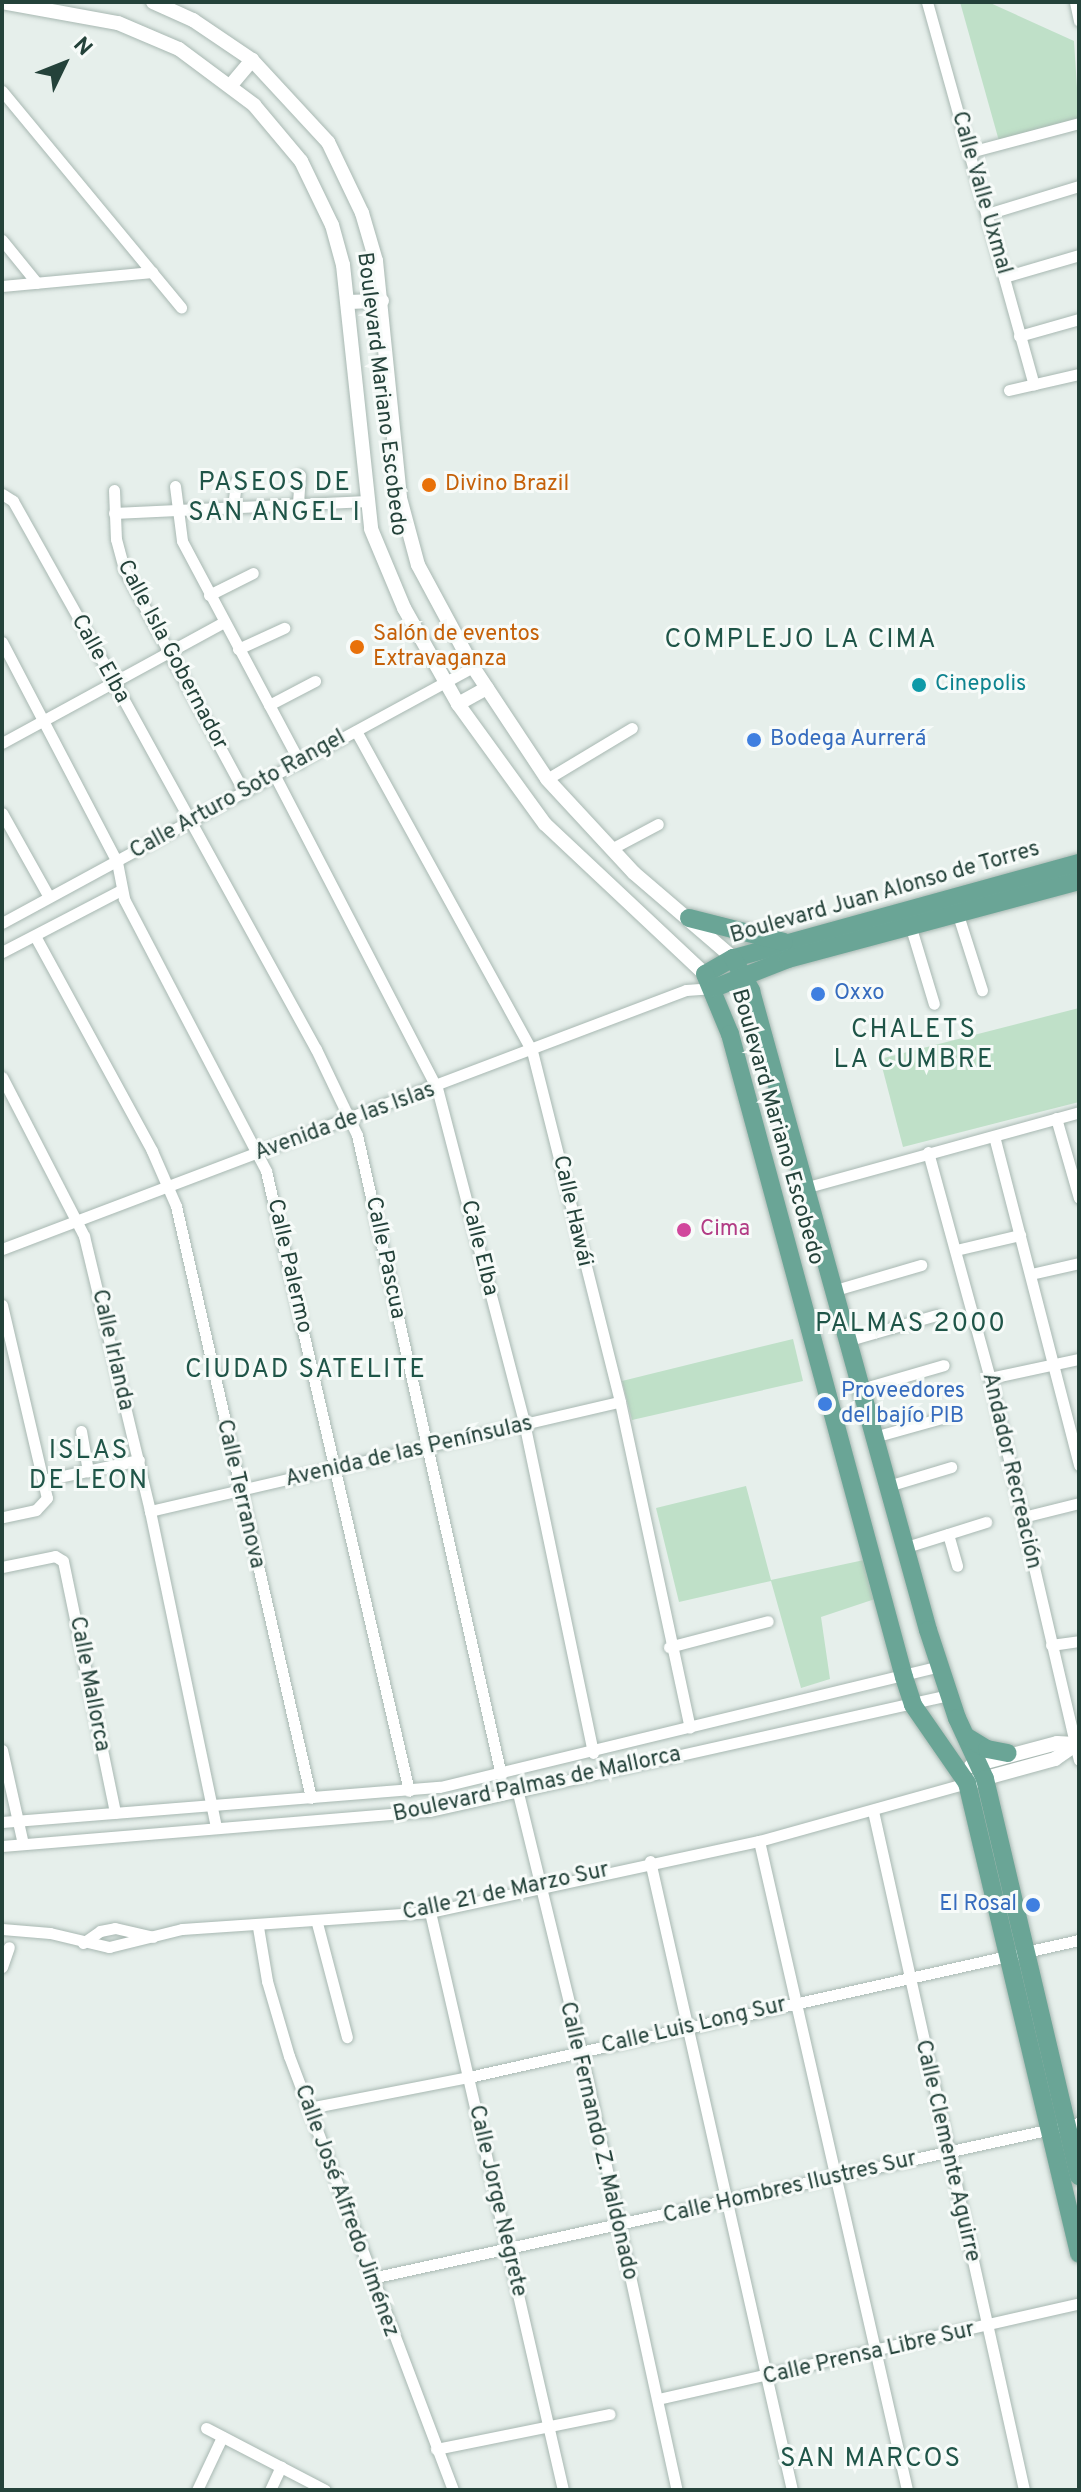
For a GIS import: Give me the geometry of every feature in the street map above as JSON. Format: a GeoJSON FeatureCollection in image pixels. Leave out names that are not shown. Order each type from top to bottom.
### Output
{"type":"FeatureCollection","features":[{"type":"Feature","properties":{"kind":"main road","name":"Boulevard Juan Alonso de Torres"},"geometry":{"type":"LineString","coordinates":[[710,981],[733,958],[1079,863]]}},
{"type":"Feature","properties":{"kind":"main road","name":"Boulevard Juan Alonso de Torres"},"geometry":{"type":"LineString","coordinates":[[710,981],[744,975],[1079,881]]}},
{"type":"Feature","properties":{"kind":"main road"},"geometry":{"type":"LineString","coordinates":[[689,918],[787,942]]}},
{"type":"Feature","properties":{"kind":"main road","name":"Boulevard Mariano Escobedo"},"geometry":{"type":"LineString","coordinates":[[733,958],[744,975],[846,1341],[940,1666],[963,1733],[1007,1956],[1079,2176]]}},
{"type":"Feature","properties":{"kind":"main road","name":"Boulevard Mariano Escobedo"},"geometry":{"type":"LineString","coordinates":[[710,981],[913,1705],[969,1775],[1027,1952],[1065,2126],[1079,2254]]}},
{"type":"Feature","properties":{"kind":"main road"},"geometry":{"type":"LineString","coordinates":[[963,1733],[980,1746],[1008,1753]]}},
{"type":"Feature","properties":{"kind":"street","name":"Boulevard Mariano Escobedo"},"geometry":{"type":"LineString","coordinates":[[2,2],[118,23],[179,49],[231,85],[280,131],[312,180],[332,225],[348,302],[367,501],[379,553],[444,682],[545,824],[710,981]]}},
{"type":"Feature","properties":{"kind":"street","name":"Boulevard Mariano Escobedo"},"geometry":{"type":"LineString","coordinates":[[153,2],[193,20],[252,60],[304,111],[347,176],[362,213],[382,301],[404,527],[418,565],[473,667],[547,779],[611,849],[733,958]]}},
{"type":"Feature","properties":{"kind":"street","name":"Calle Valle Uxmal"},"geometry":{"type":"LineString","coordinates":[[927,2],[1034,384]]}},
{"type":"Feature","properties":{"kind":"street"},"geometry":{"type":"LineString","coordinates":[[1074,4],[1079,21]]}},
{"type":"Feature","properties":{"kind":"street"},"geometry":{"type":"LineString","coordinates":[[231,85],[252,60]]}},
{"type":"Feature","properties":{"kind":"street"},"geometry":{"type":"LineString","coordinates":[[2,91],[181,307]]}},
{"type":"Feature","properties":{"kind":"street"},"geometry":{"type":"LineString","coordinates":[[970,152],[1079,123]]}},
{"type":"Feature","properties":{"kind":"street"},"geometry":{"type":"LineString","coordinates":[[987,214],[1079,186]]}},
{"type":"Feature","properties":{"kind":"street"},"geometry":{"type":"LineString","coordinates":[[2,240],[37,283]]}},
{"type":"Feature","properties":{"kind":"street"},"geometry":{"type":"LineString","coordinates":[[1004,277],[1079,255]]}},
{"type":"Feature","properties":{"kind":"street"},"geometry":{"type":"LineString","coordinates":[[2,286],[152,272]]}},
{"type":"Feature","properties":{"kind":"street"},"geometry":{"type":"LineString","coordinates":[[348,302],[382,301]]}},
{"type":"Feature","properties":{"kind":"street"},"geometry":{"type":"LineString","coordinates":[[1019,336],[1079,319]]}},
{"type":"Feature","properties":{"kind":"street"},"geometry":{"type":"LineString","coordinates":[[1009,390],[1079,374]]}},
{"type":"Feature","properties":{"kind":"street"},"geometry":{"type":"LineString","coordinates":[[298,503],[300,475]]}},
{"type":"Feature","properties":{"kind":"street"},"geometry":{"type":"LineString","coordinates":[[233,507],[236,481]]}},
{"type":"Feature","properties":{"kind":"street"},"geometry":{"type":"LineString","coordinates":[[175,486],[182,541],[300,763]]}},
{"type":"Feature","properties":{"kind":"street","name":"Calle Isla Gobernador"},"geometry":{"type":"LineString","coordinates":[[114,490],[118,554],[244,792]]}},
{"type":"Feature","properties":{"kind":"street","name":"Calle Elba"},"geometry":{"type":"LineString","coordinates":[[6,495],[114,682],[188,823]]}},
{"type":"Feature","properties":{"kind":"street"},"geometry":{"type":"LineString","coordinates":[[114,513],[367,501]]}},
{"type":"Feature","properties":{"kind":"street"},"geometry":{"type":"LineString","coordinates":[[209,595],[253,573]]}},
{"type":"Feature","properties":{"kind":"street"},"geometry":{"type":"LineString","coordinates":[[2,743],[224,622]]}},
{"type":"Feature","properties":{"kind":"street"},"geometry":{"type":"LineString","coordinates":[[238,649],[284,628]]}},
{"type":"Feature","properties":{"kind":"street"},"geometry":{"type":"LineString","coordinates":[[2,642],[117,862]]}},
{"type":"Feature","properties":{"kind":"street","name":"Calle Arturo Soto Rangel"},"geometry":{"type":"LineString","coordinates":[[2,923],[473,667]]}},
{"type":"Feature","properties":{"kind":"street"},"geometry":{"type":"LineString","coordinates":[[269,705],[315,681]]}},
{"type":"Feature","properties":{"kind":"street"},"geometry":{"type":"LineString","coordinates":[[458,704],[487,688]]}},
{"type":"Feature","properties":{"kind":"street"},"geometry":{"type":"LineString","coordinates":[[547,779],[632,728]]}},
{"type":"Feature","properties":{"kind":"street","name":"Calle Hawái"},"geometry":{"type":"LineString","coordinates":[[356,731],[532,1051],[620,1402],[669,1647],[690,1728]]}},
{"type":"Feature","properties":{"kind":"street","name":"Calle Elba"},"geometry":{"type":"LineString","coordinates":[[275,776],[437,1088],[525,1427],[593,1753]]}},
{"type":"Feature","properties":{"kind":"street"},"geometry":{"type":"LineString","coordinates":[[2,813],[49,897]]}},
{"type":"Feature","properties":{"kind":"street","name":"Calle Pascua"},"geometry":{"type":"LineString","coordinates":[[188,823],[316,1049],[350,1120],[501,1775]]}},
{"type":"Feature","properties":{"kind":"street"},"geometry":{"type":"LineString","coordinates":[[611,849],[658,824]]}},
{"type":"Feature","properties":{"kind":"street","name":"Calle Palermo"},"geometry":{"type":"LineString","coordinates":[[117,862],[121,890],[259,1153],[409,1791]]}},
{"type":"Feature","properties":{"kind":"street"},"geometry":{"type":"LineString","coordinates":[[2,952],[121,890]]}},
{"type":"Feature","properties":{"kind":"street"},"geometry":{"type":"LineString","coordinates":[[958,915],[982,990]]}},
{"type":"Feature","properties":{"kind":"street"},"geometry":{"type":"LineString","coordinates":[[911,928],[934,1004]]}},
{"type":"Feature","properties":{"kind":"street","name":"Calle Terranova"},"geometry":{"type":"LineString","coordinates":[[35,936],[169,1187],[185,1238],[239,1491],[311,1798]]}},
{"type":"Feature","properties":{"kind":"street","name":"Avenida de las Islas"},"geometry":{"type":"LineString","coordinates":[[2,1249],[437,1088],[710,981]]}},
{"type":"Feature","properties":{"kind":"street","name":"Calle Irlanda"},"geometry":{"type":"LineString","coordinates":[[2,1077],[78,1222],[139,1460],[216,1826]]}},
{"type":"Feature","properties":{"kind":"street"},"geometry":{"type":"LineString","coordinates":[[804,1188],[1079,1112]]}},
{"type":"Feature","properties":{"kind":"street"},"geometry":{"type":"LineString","coordinates":[[1056,1118],[1079,1198]]}},
{"type":"Feature","properties":{"kind":"street"},"geometry":{"type":"LineString","coordinates":[[994,1136],[1074,1424],[1079,1465]]}},
{"type":"Feature","properties":{"kind":"street","name":"Andador Recreación"},"geometry":{"type":"LineString","coordinates":[[928,1152],[990,1378],[1078,1749]]}},
{"type":"Feature","properties":{"kind":"street"},"geometry":{"type":"LineString","coordinates":[[956,1250],[1020,1235]]}},
{"type":"Feature","properties":{"kind":"street"},"geometry":{"type":"LineString","coordinates":[[1031,1274],[1079,1263]]}},
{"type":"Feature","properties":{"kind":"street"},"geometry":{"type":"LineString","coordinates":[[832,1291],[921,1265]]}},
{"type":"Feature","properties":{"kind":"street"},"geometry":{"type":"LineString","coordinates":[[2,1305],[47,1498],[42,1507],[2,1517]]}},
{"type":"Feature","properties":{"kind":"street"},"geometry":{"type":"LineString","coordinates":[[846,1341],[936,1315]]}},
{"type":"Feature","properties":{"kind":"street"},"geometry":{"type":"LineString","coordinates":[[990,1378],[1079,1359]]}},
{"type":"Feature","properties":{"kind":"street"},"geometry":{"type":"LineString","coordinates":[[861,1389],[944,1365]]}},
{"type":"Feature","properties":{"kind":"street","name":"Avenida de las Penínsulas"},"geometry":{"type":"LineString","coordinates":[[150,1511],[525,1427],[620,1402]]}},
{"type":"Feature","properties":{"kind":"street"},"geometry":{"type":"LineString","coordinates":[[874,1437],[949,1416]]}},
{"type":"Feature","properties":{"kind":"street"},"geometry":{"type":"LineString","coordinates":[[81,1431],[88,1471]]}},
{"type":"Feature","properties":{"kind":"street"},"geometry":{"type":"LineString","coordinates":[[44,1480],[139,1460]]}},
{"type":"Feature","properties":{"kind":"street"},"geometry":{"type":"LineString","coordinates":[[888,1486],[951,1467]]}},
{"type":"Feature","properties":{"kind":"street"},"geometry":{"type":"LineString","coordinates":[[1023,1517],[1079,1503]]}},
{"type":"Feature","properties":{"kind":"street"},"geometry":{"type":"LineString","coordinates":[[906,1547],[986,1522]]}},
{"type":"Feature","properties":{"kind":"street"},"geometry":{"type":"LineString","coordinates":[[948,1534],[957,1566]]}},
{"type":"Feature","properties":{"kind":"street","name":"Calle Mallorca"},"geometry":{"type":"LineString","coordinates":[[2,1567],[60,1556],[115,1813]]}},
{"type":"Feature","properties":{"kind":"street"},"geometry":{"type":"LineString","coordinates":[[669,1647],[768,1621]]}},
{"type":"Feature","properties":{"kind":"street"},"geometry":{"type":"LineString","coordinates":[[1051,1645],[1079,1641]]}},
{"type":"Feature","properties":{"kind":"street","name":"Boulevard Palmas de Mallorca"},"geometry":{"type":"LineString","coordinates":[[2,1822],[409,1791],[501,1775],[940,1666]]}},
{"type":"Feature","properties":{"kind":"street","name":"Boulevard Palmas de Mallorca"},"geometry":{"type":"LineString","coordinates":[[2,1846],[216,1826],[405,1815],[518,1793],[949,1695]]}},
{"type":"Feature","properties":{"kind":"street"},"geometry":{"type":"LineString","coordinates":[[969,1775],[1008,1753],[1057,1743],[1078,1749]]}},
{"type":"Feature","properties":{"kind":"street"},"geometry":{"type":"LineString","coordinates":[[969,1775],[1055,1759],[1078,1749]]}},
{"type":"Feature","properties":{"kind":"street"},"geometry":{"type":"LineString","coordinates":[[2,1750],[23,1844]]}},
{"type":"Feature","properties":{"kind":"street","name":"Calle 21 de Marzo Sur"},"geometry":{"type":"LineString","coordinates":[[2,1929],[50,1933],[109,1947],[182,1929],[317,1923],[430,1912],[650,1861],[759,1841],[873,1811],[969,1775]]}},
{"type":"Feature","properties":{"kind":"street","name":"Calle Fernando Z. Maldonado"},"geometry":{"type":"LineString","coordinates":[[518,1793],[581,2051],[677,2490]]}},
{"type":"Feature","properties":{"kind":"street","name":"Calle Clemente Aguirre"},"geometry":{"type":"LineString","coordinates":[[873,1811],[1024,2490]]}},
{"type":"Feature","properties":{"kind":"street"},"geometry":{"type":"LineString","coordinates":[[759,1841],[907,2490]]}},
{"type":"Feature","properties":{"kind":"street"},"geometry":{"type":"LineString","coordinates":[[650,1861],[792,2490]]}},
{"type":"Feature","properties":{"kind":"street","name":"Calle Jorge Negrete"},"geometry":{"type":"LineString","coordinates":[[430,1912],[563,2490]]}},
{"type":"Feature","properties":{"kind":"street"},"geometry":{"type":"LineString","coordinates":[[317,1923],[347,2037]]}},
{"type":"Feature","properties":{"kind":"street","name":"Calle José Alfredo Jiménez"},"geometry":{"type":"LineString","coordinates":[[258,1927],[275,2011],[453,2490]]}},
{"type":"Feature","properties":{"kind":"street"},"geometry":{"type":"LineString","coordinates":[[130,1928],[131,1943]]}},
{"type":"Feature","properties":{"kind":"street"},"geometry":{"type":"LineString","coordinates":[[83,1943],[100,1931],[130,1928],[153,1937]]}},
{"type":"Feature","properties":{"kind":"street","name":"Calle Luis Long Sur"},"geometry":{"type":"LineString","coordinates":[[309,2108],[469,2077],[1079,1940]]}},
{"type":"Feature","properties":{"kind":"street"},"geometry":{"type":"LineString","coordinates":[[2,1967],[9,1947]]}},
{"type":"Feature","properties":{"kind":"street","name":"Calle Hombres Ilustres Sur"},"geometry":{"type":"LineString","coordinates":[[372,2278],[619,2228],[1065,2126]]}},
{"type":"Feature","properties":{"kind":"street","name":"Calle Prensa Libre Sur"},"geometry":{"type":"LineString","coordinates":[[658,2399],[876,2353],[1079,2303]]}},
{"type":"Feature","properties":{"kind":"street"},"geometry":{"type":"LineString","coordinates":[[436,2449],[548,2423],[609,2414]]}},
{"type":"Feature","properties":{"kind":"street"},"geometry":{"type":"LineString","coordinates":[[206,2428],[324,2489]]}},
{"type":"Feature","properties":{"kind":"street"},"geometry":{"type":"LineString","coordinates":[[197,2490],[222,2437]]}},
{"type":"Feature","properties":{"kind":"street"},"geometry":{"type":"LineString","coordinates":[[270,2490],[281,2466]]}},
{"type":"Feature","properties":{"kind":"green space"},"geometry":{"type":"Polygon","coordinates":[[[960,2],[988,2],[1074,41],[1079,119],[999,141],[960,2]]]}},
{"type":"Feature","properties":{"kind":"green space"},"geometry":{"type":"Polygon","coordinates":[[[1079,1008],[1079,1102],[903,1147],[880,1059],[1079,1008]]]}},
{"type":"Feature","properties":{"kind":"green space"},"geometry":{"type":"Polygon","coordinates":[[[793,1339],[803,1381],[632,1420],[622,1381],[793,1339]]]}},
{"type":"Feature","properties":{"kind":"green space"},"geometry":{"type":"Polygon","coordinates":[[[746,1486],[771,1580],[864,1560],[875,1599],[821,1617],[830,1679],[801,1688],[771,1581],[679,1602],[656,1508],[746,1486]]]}},
{"type":"Feature","properties":{"kind":"place","name":"Divino Brazil"},"geometry":{"type":"Point","coordinates":[429,485]}},
{"type":"Feature","properties":{"kind":"place","name":"Salón de eventos Extravaganza"},"geometry":{"type":"Point","coordinates":[357,647]}},
{"type":"Feature","properties":{"kind":"place","name":"Cinepolis"},"geometry":{"type":"Point","coordinates":[919,685]}},
{"type":"Feature","properties":{"kind":"place","name":"Bodega Aurrerá"},"geometry":{"type":"Point","coordinates":[754,740]}},
{"type":"Feature","properties":{"kind":"place","name":"Oxxo"},"geometry":{"type":"Point","coordinates":[818,994]}},
{"type":"Feature","properties":{"kind":"place","name":"Cima"},"geometry":{"type":"Point","coordinates":[684,1230]}},
{"type":"Feature","properties":{"kind":"place","name":"Proveedores del bajío PIB"},"geometry":{"type":"Point","coordinates":[825,1404]}},
{"type":"Feature","properties":{"kind":"place","name":"El Rosal"},"geometry":{"type":"Point","coordinates":[1033,1905]}},
{"type":"Feature","properties":{"kind":"district","name":"PASEOS DE SAN ANGEL I"},"geometry":{"type":"Point","coordinates":[275,499]}},
{"type":"Feature","properties":{"kind":"district","name":"COMPLEJO LA CIMA"},"geometry":{"type":"Point","coordinates":[801,641]}},
{"type":"Feature","properties":{"kind":"district","name":"CHALETS LA CUMBRE"},"geometry":{"type":"Point","coordinates":[914,1046]}},
{"type":"Feature","properties":{"kind":"district","name":"PALMAS 2000"},"geometry":{"type":"Point","coordinates":[911,1325]}},
{"type":"Feature","properties":{"kind":"district","name":"CIUDAD SATELITE"},"geometry":{"type":"Point","coordinates":[306,1371]}},
{"type":"Feature","properties":{"kind":"district","name":"ISLAS DE LEON"},"geometry":{"type":"Point","coordinates":[89,1467]}},
{"type":"Feature","properties":{"kind":"district","name":"SAN MARCOS"},"geometry":{"type":"Point","coordinates":[871,2460]}}]}
